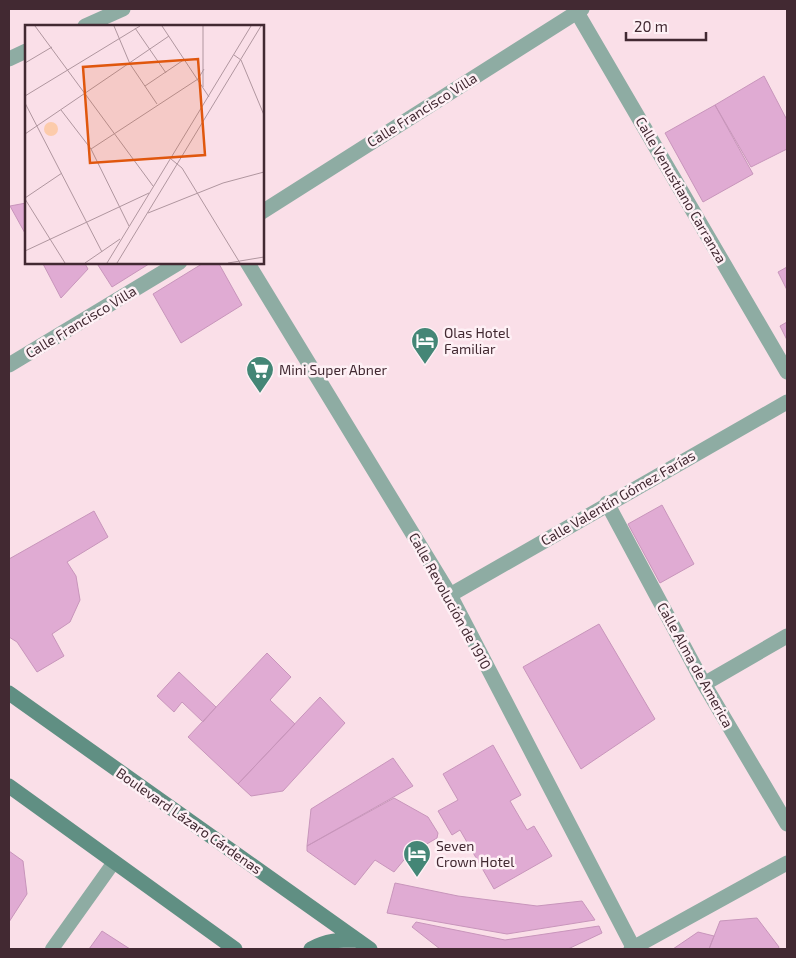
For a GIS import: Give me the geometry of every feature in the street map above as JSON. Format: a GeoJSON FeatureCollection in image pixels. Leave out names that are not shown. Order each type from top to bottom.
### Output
{"type":"FeatureCollection","features":[{"type":"Feature","properties":{"kind":"main road","name":"Boulevard Lázaro Cárdenas"},"geometry":{"type":"LineString","coordinates":[[9,692],[370,949]]}},
{"type":"Feature","properties":{"kind":"main road"},"geometry":{"type":"LineString","coordinates":[[9,786],[235,949]]}},
{"type":"Feature","properties":{"kind":"main road"},"geometry":{"type":"LineString","coordinates":[[312,949],[322,942],[357,940]]}},
{"type":"Feature","properties":{"kind":"street","name":"Calle Francisco Villa"},"geometry":{"type":"LineString","coordinates":[[264,211],[578,10]]}},
{"type":"Feature","properties":{"kind":"street","name":"Calle Venustiano Carranza"},"geometry":{"type":"LineString","coordinates":[[578,10],[787,372]]}},
{"type":"Feature","properties":{"kind":"street"},"geometry":{"type":"LineString","coordinates":[[89,25],[118,17]]}},
{"type":"Feature","properties":{"kind":"street"},"geometry":{"type":"LineString","coordinates":[[9,59],[25,51]]}},
{"type":"Feature","properties":{"kind":"street","name":"Calle Francisco Villa"},"geometry":{"type":"LineString","coordinates":[[9,365],[177,264]]}},
{"type":"Feature","properties":{"kind":"street","name":"Calle Revolución de 1910"},"geometry":{"type":"LineString","coordinates":[[249,264],[450,595],[633,949]]}},
{"type":"Feature","properties":{"kind":"street","name":"Calle Valentín Gómez Farías"},"geometry":{"type":"LineString","coordinates":[[450,595],[607,503],[787,402]]}},
{"type":"Feature","properties":{"kind":"street","name":"Calle Alma de America"},"geometry":{"type":"LineString","coordinates":[[607,503],[704,684],[787,824]]}},
{"type":"Feature","properties":{"kind":"street"},"geometry":{"type":"LineString","coordinates":[[704,684],[787,636]]}},
{"type":"Feature","properties":{"kind":"street"},"geometry":{"type":"LineString","coordinates":[[633,949],[787,863]]}},
{"type":"Feature","properties":{"kind":"lane"},"geometry":{"type":"LineString","coordinates":[[52,949],[114,862]]}},
{"type":"Feature","properties":{"kind":"building"},"geometry":{"type":"Polygon","coordinates":[[[764,76],[787,120],[787,149],[751,167],[715,105],[764,76]]]}},
{"type":"Feature","properties":{"kind":"building"},"geometry":{"type":"Polygon","coordinates":[[[715,105],[753,174],[703,202],[665,133],[715,105]]]}},
{"type":"Feature","properties":{"kind":"building"},"geometry":{"type":"Polygon","coordinates":[[[25,203],[25,233],[10,206],[25,203]]]}},
{"type":"Feature","properties":{"kind":"building"},"geometry":{"type":"Polygon","coordinates":[[[43,264],[85,264],[88,269],[61,298],[43,264]]]}},
{"type":"Feature","properties":{"kind":"building"},"geometry":{"type":"Polygon","coordinates":[[[97,264],[149,264],[112,287],[97,264]]]}},
{"type":"Feature","properties":{"kind":"building"},"geometry":{"type":"Polygon","coordinates":[[[202,264],[219,264],[242,305],[181,343],[153,294],[202,264]]]}},
{"type":"Feature","properties":{"kind":"building"},"geometry":{"type":"Polygon","coordinates":[[[787,267],[787,290],[778,272],[787,267]]]}},
{"type":"Feature","properties":{"kind":"building"},"geometry":{"type":"Polygon","coordinates":[[[787,322],[787,340],[780,326],[787,322]]]}},
{"type":"Feature","properties":{"kind":"building"},"geometry":{"type":"Polygon","coordinates":[[[662,505],[694,564],[660,583],[628,524],[662,505]]]}},
{"type":"Feature","properties":{"kind":"building"},"geometry":{"type":"Polygon","coordinates":[[[94,511],[108,537],[67,562],[76,576],[80,600],[70,622],[52,634],[64,656],[37,672],[17,642],[9,637],[9,559],[94,511]]]}},
{"type":"Feature","properties":{"kind":"building"},"geometry":{"type":"Polygon","coordinates":[[[599,624],[655,719],[581,769],[523,667],[599,624]]]}},
{"type":"Feature","properties":{"kind":"building"},"geometry":{"type":"Polygon","coordinates":[[[267,653],[291,677],[270,700],[295,724],[238,784],[188,737],[267,653]]]}},
{"type":"Feature","properties":{"kind":"building"},"geometry":{"type":"Polygon","coordinates":[[[179,672],[216,707],[203,722],[182,702],[174,712],[157,696],[179,672]]]}},
{"type":"Feature","properties":{"kind":"building"},"geometry":{"type":"Polygon","coordinates":[[[320,697],[345,723],[283,791],[251,796],[238,784],[320,697]]]}},
{"type":"Feature","properties":{"kind":"building"},"geometry":{"type":"Polygon","coordinates":[[[493,745],[521,795],[510,801],[527,830],[534,826],[552,856],[494,889],[460,830],[452,835],[438,811],[458,800],[443,774],[493,745]]]}},
{"type":"Feature","properties":{"kind":"building"},"geometry":{"type":"Polygon","coordinates":[[[393,758],[413,786],[307,846],[311,809],[393,758]]]}},
{"type":"Feature","properties":{"kind":"building"},"geometry":{"type":"Polygon","coordinates":[[[394,798],[428,817],[438,833],[437,838],[408,855],[394,872],[375,860],[355,885],[307,851],[307,846],[394,798]]]}},
{"type":"Feature","properties":{"kind":"building"},"geometry":{"type":"Polygon","coordinates":[[[9,851],[23,861],[27,894],[9,922],[9,851]]]}},
{"type":"Feature","properties":{"kind":"building"},"geometry":{"type":"Polygon","coordinates":[[[395,883],[458,896],[537,906],[582,901],[595,920],[507,934],[387,913],[395,883]]]}},
{"type":"Feature","properties":{"kind":"building"},"geometry":{"type":"Polygon","coordinates":[[[757,918],[779,947],[778,949],[709,949],[720,921],[757,918]]]}},
{"type":"Feature","properties":{"kind":"building"},"geometry":{"type":"Polygon","coordinates":[[[416,922],[505,940],[599,926],[602,933],[568,949],[440,949],[412,927],[416,922]]]}},
{"type":"Feature","properties":{"kind":"building"},"geometry":{"type":"Polygon","coordinates":[[[102,931],[130,949],[89,949],[102,931]]]}},
{"type":"Feature","properties":{"kind":"building"},"geometry":{"type":"Polygon","coordinates":[[[698,932],[714,936],[709,949],[673,949],[698,932]]]}},
{"type":"Feature","properties":{"kind":"place","name":"Olas Hotel Familiar"},"geometry":{"type":"Point","coordinates":[425,365]}},
{"type":"Feature","properties":{"kind":"place","name":"Mini Super Abner"},"geometry":{"type":"Point","coordinates":[260,394]}},
{"type":"Feature","properties":{"kind":"place","name":"Seven Crown Hotel"},"geometry":{"type":"Point","coordinates":[417,878]}}]}
